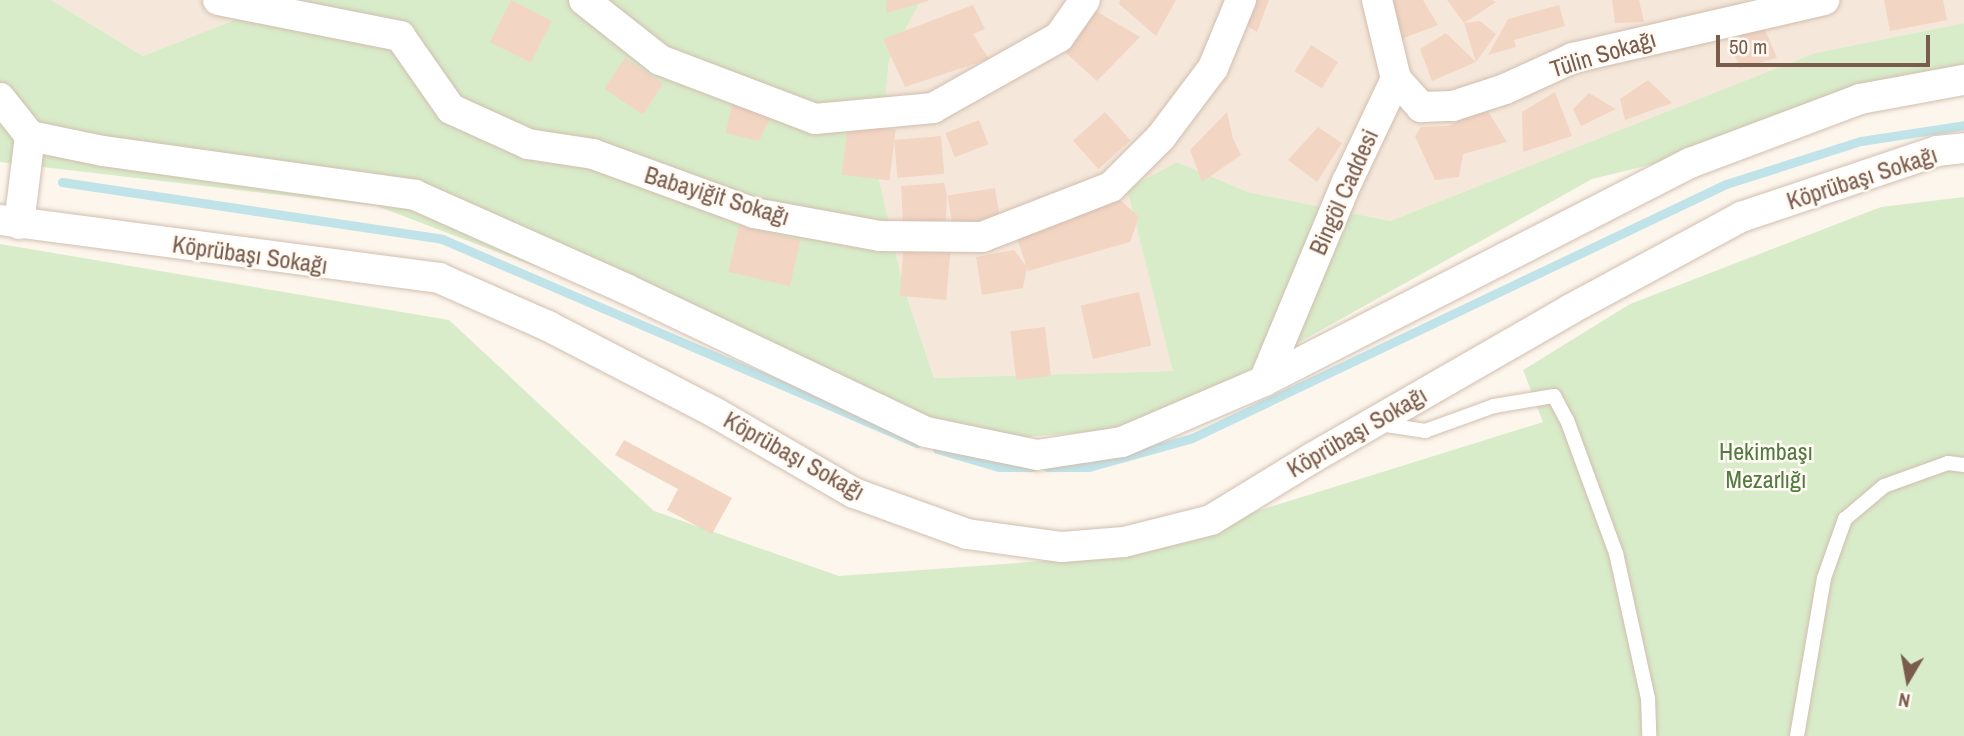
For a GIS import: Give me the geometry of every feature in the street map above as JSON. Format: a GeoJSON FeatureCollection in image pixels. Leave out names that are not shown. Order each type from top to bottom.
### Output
{"type":"FeatureCollection","features":[{"type":"Feature","properties":{"kind":"street","name":"Babayiğit Sokağı"},"geometry":{"type":"LineString","coordinates":[[218,0],[400,36],[452,109],[528,144],[593,154],[754,213],[880,236],[982,237],[1111,187],[1161,137],[1213,68],[1241,0]]}},
{"type":"Feature","properties":{"kind":"street"},"geometry":{"type":"LineString","coordinates":[[584,0],[660,60],[816,119],[933,108],[1059,37],[1085,0]]}},
{"type":"Feature","properties":{"kind":"street"},"geometry":{"type":"LineString","coordinates":[[1377,0],[1396,79]]}},
{"type":"Feature","properties":{"kind":"street","name":"Tülin Sokağı"},"geometry":{"type":"LineString","coordinates":[[1396,79],[1421,107],[1453,106],[1505,89],[1573,58],[1824,0]]}},
{"type":"Feature","properties":{"kind":"street","name":"Bingöl Caddesi"},"geometry":{"type":"LineString","coordinates":[[1264,381],[1347,181],[1396,79]]}},
{"type":"Feature","properties":{"kind":"street"},"geometry":{"type":"LineString","coordinates":[[0,98],[30,136],[103,152],[415,195],[626,289],[926,432],[1037,455],[1122,442],[1264,381],[1690,163],[1860,99],[1964,80]]}},
{"type":"Feature","properties":{"kind":"street","name":"Köprübaşı Sokağı"},"geometry":{"type":"LineString","coordinates":[[30,136],[10,222],[439,278],[548,326],[715,412],[854,493],[967,534],[1062,547],[1124,542],[1211,520],[1569,310],[1741,217],[1937,151],[1964,148]]}},
{"type":"Feature","properties":{"kind":"lane"},"geometry":{"type":"LineString","coordinates":[[1373,423],[1425,430],[1494,406],[1553,396],[1567,420],[1616,553],[1648,698],[1649,736]]}},
{"type":"Feature","properties":{"kind":"lane"},"geometry":{"type":"LineString","coordinates":[[1797,736],[1824,578],[1845,519],[1884,486],[1948,463],[1964,465]]}},
{"type":"Feature","properties":{"kind":"shaded area"},"geometry":{"type":"Polygon","coordinates":[[[51,0],[285,0],[143,56],[51,0]]]}},
{"type":"Feature","properties":{"kind":"shaded area"},"geometry":{"type":"Polygon","coordinates":[[[921,0],[1964,0],[1964,23],[1815,53],[1390,221],[1248,192],[1177,162],[1127,189],[1174,371],[934,378],[903,285],[878,175],[889,60],[921,0]]]}},
{"type":"Feature","properties":{"kind":"green space"},"geometry":{"type":"Polygon","coordinates":[[[0,0],[51,0],[143,56],[285,0],[921,0],[889,60],[878,175],[903,285],[934,378],[1173,371],[1127,189],[1177,162],[1248,192],[1390,221],[1815,53],[1964,23],[1964,88],[1592,179],[1147,427],[978,441],[722,338],[377,206],[0,162],[0,0]]]}},
{"type":"Feature","properties":{"kind":"green space","name":"Hekimbaşı Mezarlığı"},"geometry":{"type":"Polygon","coordinates":[[[1964,197],[1964,736],[0,736],[0,244],[449,320],[654,511],[839,576],[1112,556],[1543,422],[1523,370],[1630,304],[1881,207],[1964,197]]]}},
{"type":"Feature","properties":{"kind":"building"},"geometry":{"type":"Polygon","coordinates":[[[511,0],[552,21],[531,63],[490,42],[511,0]]]}},
{"type":"Feature","properties":{"kind":"building"},"geometry":{"type":"Polygon","coordinates":[[[887,0],[928,0],[928,1],[886,13],[887,0]]]}},
{"type":"Feature","properties":{"kind":"building"},"geometry":{"type":"Polygon","coordinates":[[[1120,0],[1176,0],[1156,36],[1119,4],[1120,0]]]}},
{"type":"Feature","properties":{"kind":"building"},"geometry":{"type":"Polygon","coordinates":[[[1244,0],[1269,0],[1257,32],[1239,21],[1244,0]]]}},
{"type":"Feature","properties":{"kind":"building"},"geometry":{"type":"Polygon","coordinates":[[[1386,0],[1423,0],[1438,25],[1401,39],[1386,0]]]}},
{"type":"Feature","properties":{"kind":"building"},"geometry":{"type":"Polygon","coordinates":[[[1447,0],[1492,0],[1496,2],[1464,23],[1447,0]]]}},
{"type":"Feature","properties":{"kind":"building"},"geometry":{"type":"Polygon","coordinates":[[[1612,0],[1639,0],[1644,22],[1615,23],[1612,0]]]}},
{"type":"Feature","properties":{"kind":"building"},"geometry":{"type":"Polygon","coordinates":[[[1884,0],[1943,0],[1947,20],[1890,31],[1884,0]]]}},
{"type":"Feature","properties":{"kind":"building"},"geometry":{"type":"Polygon","coordinates":[[[973,5],[985,29],[973,34],[989,59],[905,87],[883,39],[973,5]]]}},
{"type":"Feature","properties":{"kind":"building"},"geometry":{"type":"Polygon","coordinates":[[[1559,5],[1565,26],[1514,40],[1516,47],[1488,55],[1508,19],[1559,5]]]}},
{"type":"Feature","properties":{"kind":"building"},"geometry":{"type":"Polygon","coordinates":[[[1089,7],[1140,37],[1097,81],[1066,53],[1059,37],[1089,7]]]}},
{"type":"Feature","properties":{"kind":"building"},"geometry":{"type":"Polygon","coordinates":[[[1480,21],[1496,34],[1476,62],[1464,23],[1480,21]]]}},
{"type":"Feature","properties":{"kind":"building"},"geometry":{"type":"Polygon","coordinates":[[[1762,22],[1777,58],[1740,68],[1732,48],[1745,25],[1762,22]]]}},
{"type":"Feature","properties":{"kind":"building"},"geometry":{"type":"Polygon","coordinates":[[[1446,33],[1476,62],[1432,81],[1420,49],[1446,33]]]}},
{"type":"Feature","properties":{"kind":"building"},"geometry":{"type":"Polygon","coordinates":[[[1311,45],[1338,62],[1322,88],[1295,71],[1311,45]]]}},
{"type":"Feature","properties":{"kind":"building"},"geometry":{"type":"Polygon","coordinates":[[[625,58],[663,84],[642,114],[604,89],[625,58]]]}},
{"type":"Feature","properties":{"kind":"building"},"geometry":{"type":"Polygon","coordinates":[[[1648,80],[1672,103],[1625,120],[1620,99],[1648,80]]]}},
{"type":"Feature","properties":{"kind":"building"},"geometry":{"type":"Polygon","coordinates":[[[1555,92],[1572,136],[1523,152],[1522,112],[1555,92]]]}},
{"type":"Feature","properties":{"kind":"building"},"geometry":{"type":"Polygon","coordinates":[[[1589,93],[1616,109],[1581,126],[1573,109],[1589,93]]]}},
{"type":"Feature","properties":{"kind":"building"},"geometry":{"type":"Polygon","coordinates":[[[732,105],[772,115],[759,141],[726,133],[732,105]]]}},
{"type":"Feature","properties":{"kind":"building"},"geometry":{"type":"Polygon","coordinates":[[[1486,108],[1507,142],[1463,154],[1459,177],[1435,180],[1415,136],[1421,127],[1449,126],[1486,108]]]}},
{"type":"Feature","properties":{"kind":"building"},"geometry":{"type":"Polygon","coordinates":[[[1105,112],[1130,140],[1098,169],[1073,141],[1105,112]]]}},
{"type":"Feature","properties":{"kind":"building"},"geometry":{"type":"Polygon","coordinates":[[[1227,112],[1233,139],[1241,155],[1202,182],[1190,150],[1227,112]]]}},
{"type":"Feature","properties":{"kind":"building"},"geometry":{"type":"Polygon","coordinates":[[[979,120],[988,144],[955,157],[945,133],[979,120]]]}},
{"type":"Feature","properties":{"kind":"building"},"geometry":{"type":"Polygon","coordinates":[[[848,124],[896,130],[889,180],[842,175],[848,124]]]}},
{"type":"Feature","properties":{"kind":"building"},"geometry":{"type":"Polygon","coordinates":[[[1318,127],[1342,143],[1317,182],[1288,160],[1318,127]]]}},
{"type":"Feature","properties":{"kind":"building"},"geometry":{"type":"Polygon","coordinates":[[[941,136],[944,174],[897,178],[894,140],[941,136]]]}},
{"type":"Feature","properties":{"kind":"building"},"geometry":{"type":"Polygon","coordinates":[[[944,183],[947,194],[946,221],[903,223],[901,186],[944,183]]]}},
{"type":"Feature","properties":{"kind":"building"},"geometry":{"type":"Polygon","coordinates":[[[995,188],[1000,220],[953,227],[948,196],[995,188]]]}},
{"type":"Feature","properties":{"kind":"building"},"geometry":{"type":"Polygon","coordinates":[[[1117,197],[1139,217],[1130,242],[1028,271],[1017,238],[1117,197]]]}},
{"type":"Feature","properties":{"kind":"building"},"geometry":{"type":"Polygon","coordinates":[[[739,226],[800,240],[790,286],[728,272],[739,226]]]}},
{"type":"Feature","properties":{"kind":"building"},"geometry":{"type":"Polygon","coordinates":[[[904,243],[951,247],[946,300],[899,296],[904,243]]]}},
{"type":"Feature","properties":{"kind":"building"},"geometry":{"type":"Polygon","coordinates":[[[1014,250],[1027,267],[1023,288],[982,295],[976,257],[1014,250]]]}},
{"type":"Feature","properties":{"kind":"building"},"geometry":{"type":"Polygon","coordinates":[[[1139,292],[1151,346],[1093,359],[1081,305],[1139,292]]]}},
{"type":"Feature","properties":{"kind":"building"},"geometry":{"type":"Polygon","coordinates":[[[1045,327],[1051,376],[1016,380],[1010,331],[1045,327]]]}},
{"type":"Feature","properties":{"kind":"building"},"geometry":{"type":"Polygon","coordinates":[[[624,440],[732,498],[712,534],[667,510],[678,489],[615,455],[624,440]]]}},
{"type":"Feature","properties":{"kind":"waterway"},"geometry":{"type":"LineString","coordinates":[[1047,467],[1089,467],[1192,438],[1726,184],[1861,141],[1964,125]]}},
{"type":"Feature","properties":{"kind":"waterway"},"geometry":{"type":"LineString","coordinates":[[62,182],[442,239],[917,443]]}},
{"type":"Feature","properties":{"kind":"waterway"},"geometry":{"type":"LineString","coordinates":[[937,449],[999,467],[1033,467]]}}]}
